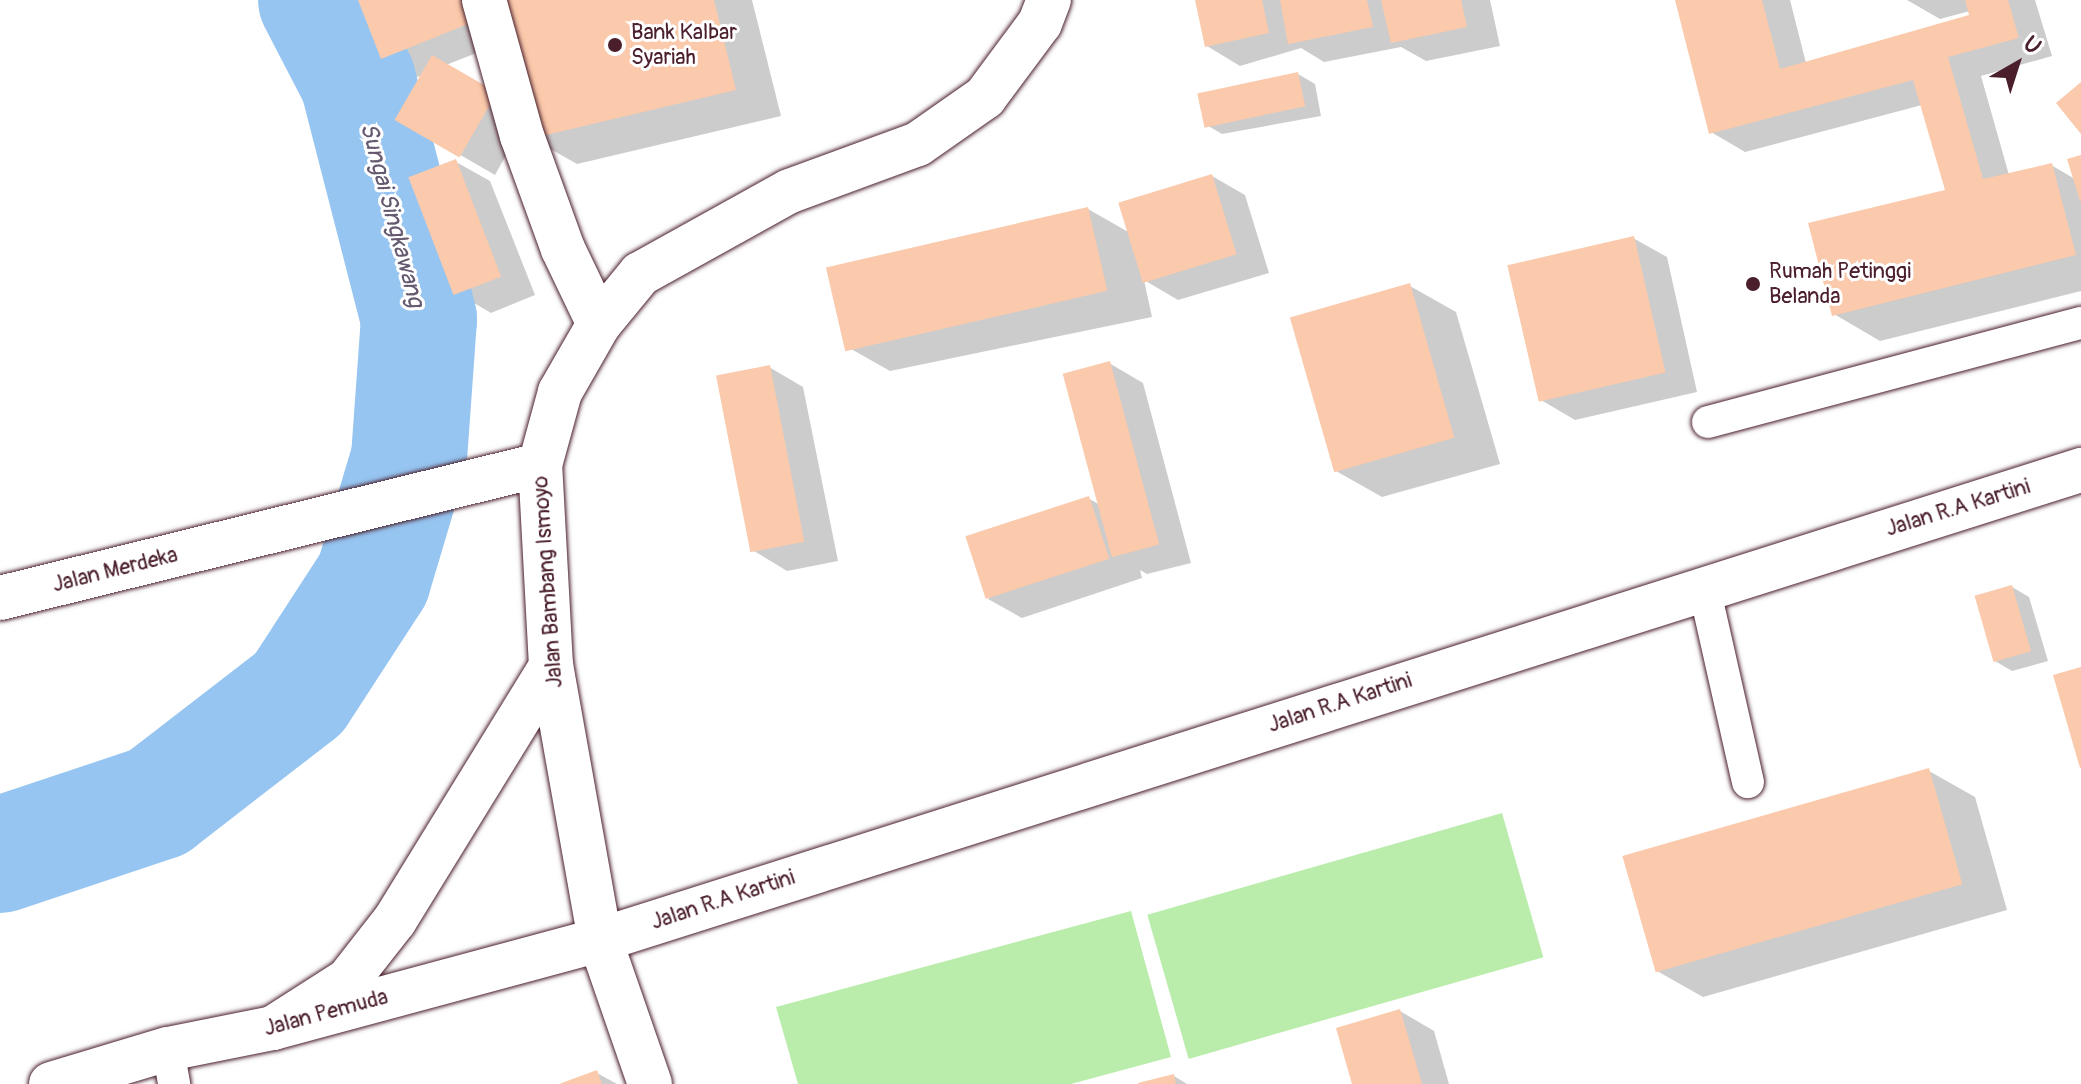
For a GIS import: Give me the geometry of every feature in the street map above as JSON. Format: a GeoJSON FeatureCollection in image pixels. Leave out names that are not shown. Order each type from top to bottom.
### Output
{"type":"FeatureCollection","features":[{"type":"Feature","properties":{"kind":"street"},"geometry":{"type":"LineString","coordinates":[[484,0],[522,136],[563,249],[599,324]]}},
{"type":"Feature","properties":{"kind":"street","name":"Jalan Bambang Ismoyo"},"geometry":{"type":"LineString","coordinates":[[650,1084],[600,940],[551,666],[540,465],[560,392],[599,324],[640,274],[790,191],[918,144],[985,97],[1040,23],[1049,0]]}},
{"type":"Feature","properties":{"kind":"street","name":"Jalan Merdeka"},"geometry":{"type":"LineString","coordinates":[[0,598],[477,478],[540,465]]}},
{"type":"Feature","properties":{"kind":"street","name":"Jalan R.A Kartini"},"geometry":{"type":"LineString","coordinates":[[600,940],[1704,587],[2081,470]]}},
{"type":"Feature","properties":{"kind":"street"},"geometry":{"type":"LineString","coordinates":[[273,1028],[348,980],[395,920],[551,666]]}},
{"type":"Feature","properties":{"kind":"street","name":"Jalan Pemuda"},"geometry":{"type":"LineString","coordinates":[[51,1084],[171,1066],[273,1028],[600,940]]}},
{"type":"Feature","properties":{"kind":"lane"},"geometry":{"type":"LineString","coordinates":[[1708,422],[2081,323]]}},
{"type":"Feature","properties":{"kind":"lane"},"geometry":{"type":"LineString","coordinates":[[1704,587],[1748,782]]}},
{"type":"Feature","properties":{"kind":"green space"},"geometry":{"type":"Polygon","coordinates":[[[1502,813],[1543,957],[1189,1059],[1147,915],[1502,813]]]}},
{"type":"Feature","properties":{"kind":"green space"},"geometry":{"type":"Polygon","coordinates":[[[1131,911],[1171,1057],[1071,1084],[798,1084],[776,1007],[1131,911]]]}},
{"type":"Feature","properties":{"kind":"building"},"geometry":{"type":"Polygon","coordinates":[[[358,0],[478,0],[483,18],[381,59],[358,0]]]}},
{"type":"Feature","properties":{"kind":"building","name":"Bank Kalbar Syariah"},"geometry":{"type":"Polygon","coordinates":[[[495,0],[714,0],[736,90],[529,139],[495,0]]]}},
{"type":"Feature","properties":{"kind":"building"},"geometry":{"type":"Polygon","coordinates":[[[1195,0],[1262,0],[1269,33],[1205,47],[1195,0]]]}},
{"type":"Feature","properties":{"kind":"building"},"geometry":{"type":"Polygon","coordinates":[[[1280,0],[1367,0],[1373,27],[1288,44],[1280,0]]]}},
{"type":"Feature","properties":{"kind":"building"},"geometry":{"type":"Polygon","coordinates":[[[1381,0],[1461,0],[1467,27],[1391,43],[1381,0]]]}},
{"type":"Feature","properties":{"kind":"building"},"geometry":{"type":"Polygon","coordinates":[[[1675,0],[1762,0],[1780,69],[1969,15],[1965,0],[2008,0],[2019,38],[1948,57],[1983,179],[2052,163],[2076,255],[1832,316],[1808,223],[1945,190],[1913,80],[1709,134],[1675,0]]]}},
{"type":"Feature","properties":{"kind":"building"},"geometry":{"type":"Polygon","coordinates":[[[432,55],[497,92],[459,157],[394,120],[432,55]]]}},
{"type":"Feature","properties":{"kind":"building"},"geometry":{"type":"Polygon","coordinates":[[[1298,72],[1305,106],[1205,128],[1197,93],[1298,72]]]}},
{"type":"Feature","properties":{"kind":"building"},"geometry":{"type":"Polygon","coordinates":[[[2081,82],[2081,134],[2056,103],[2081,82]]]}},
{"type":"Feature","properties":{"kind":"building"},"geometry":{"type":"Polygon","coordinates":[[[2081,155],[2081,201],[2080,201],[2067,159],[2081,155]]]}},
{"type":"Feature","properties":{"kind":"building"},"geometry":{"type":"Polygon","coordinates":[[[456,159],[501,277],[454,295],[408,177],[456,159]]]}},
{"type":"Feature","properties":{"kind":"building"},"geometry":{"type":"Polygon","coordinates":[[[1212,174],[1237,254],[1143,283],[1118,203],[1212,174]]]}},
{"type":"Feature","properties":{"kind":"building"},"geometry":{"type":"Polygon","coordinates":[[[1088,207],[1107,291],[845,351],[826,268],[1088,207]]]}},
{"type":"Feature","properties":{"kind":"building"},"geometry":{"type":"Polygon","coordinates":[[[1634,236],[1665,372],[1539,402],[1507,265],[1634,236]]]}},
{"type":"Feature","properties":{"kind":"building"},"geometry":{"type":"Polygon","coordinates":[[[1410,283],[1454,438],[1334,472],[1290,317],[1410,283]]]}},
{"type":"Feature","properties":{"kind":"building"},"geometry":{"type":"Polygon","coordinates":[[[1110,361],[1159,545],[1112,557],[1063,374],[1110,361]]]}},
{"type":"Feature","properties":{"kind":"building"},"geometry":{"type":"Polygon","coordinates":[[[770,365],[804,542],[750,552],[716,375],[770,365]]]}},
{"type":"Feature","properties":{"kind":"building"},"geometry":{"type":"Polygon","coordinates":[[[1089,496],[1109,559],[986,599],[965,536],[1089,496]]]}},
{"type":"Feature","properties":{"kind":"building"},"geometry":{"type":"Polygon","coordinates":[[[2012,585],[2031,651],[1994,662],[1975,596],[2012,585]]]}},
{"type":"Feature","properties":{"kind":"building"},"geometry":{"type":"Polygon","coordinates":[[[2081,667],[2081,768],[2080,768],[2053,675],[2081,667]]]}},
{"type":"Feature","properties":{"kind":"building"},"geometry":{"type":"Polygon","coordinates":[[[1929,768],[1962,884],[1656,972],[1622,856],[1929,768]]]}},
{"type":"Feature","properties":{"kind":"building"},"geometry":{"type":"Polygon","coordinates":[[[1400,1009],[1422,1084],[1352,1084],[1336,1028],[1400,1009]]]}},
{"type":"Feature","properties":{"kind":"building"},"geometry":{"type":"Polygon","coordinates":[[[597,1070],[602,1084],[559,1084],[597,1070]]]}},
{"type":"Feature","properties":{"kind":"building"},"geometry":{"type":"Polygon","coordinates":[[[1174,1074],[1176,1084],[1138,1084],[1138,1083],[1174,1074]]]}},
{"type":"Feature","properties":{"kind":"waterway","name":"Sungai Singkawang"},"geometry":{"type":"LineString","coordinates":[[0,855],[158,802],[299,693],[373,579],[409,458],[419,319],[358,81],[316,0]]}},
{"type":"Feature","properties":{"kind":"place","name":"Bank Kalbar Syariah"},"geometry":{"type":"Point","coordinates":[615,45]}},
{"type":"Feature","properties":{"kind":"place","name":"Rumah Petinggi Belanda"},"geometry":{"type":"Point","coordinates":[1753,284]}}]}
